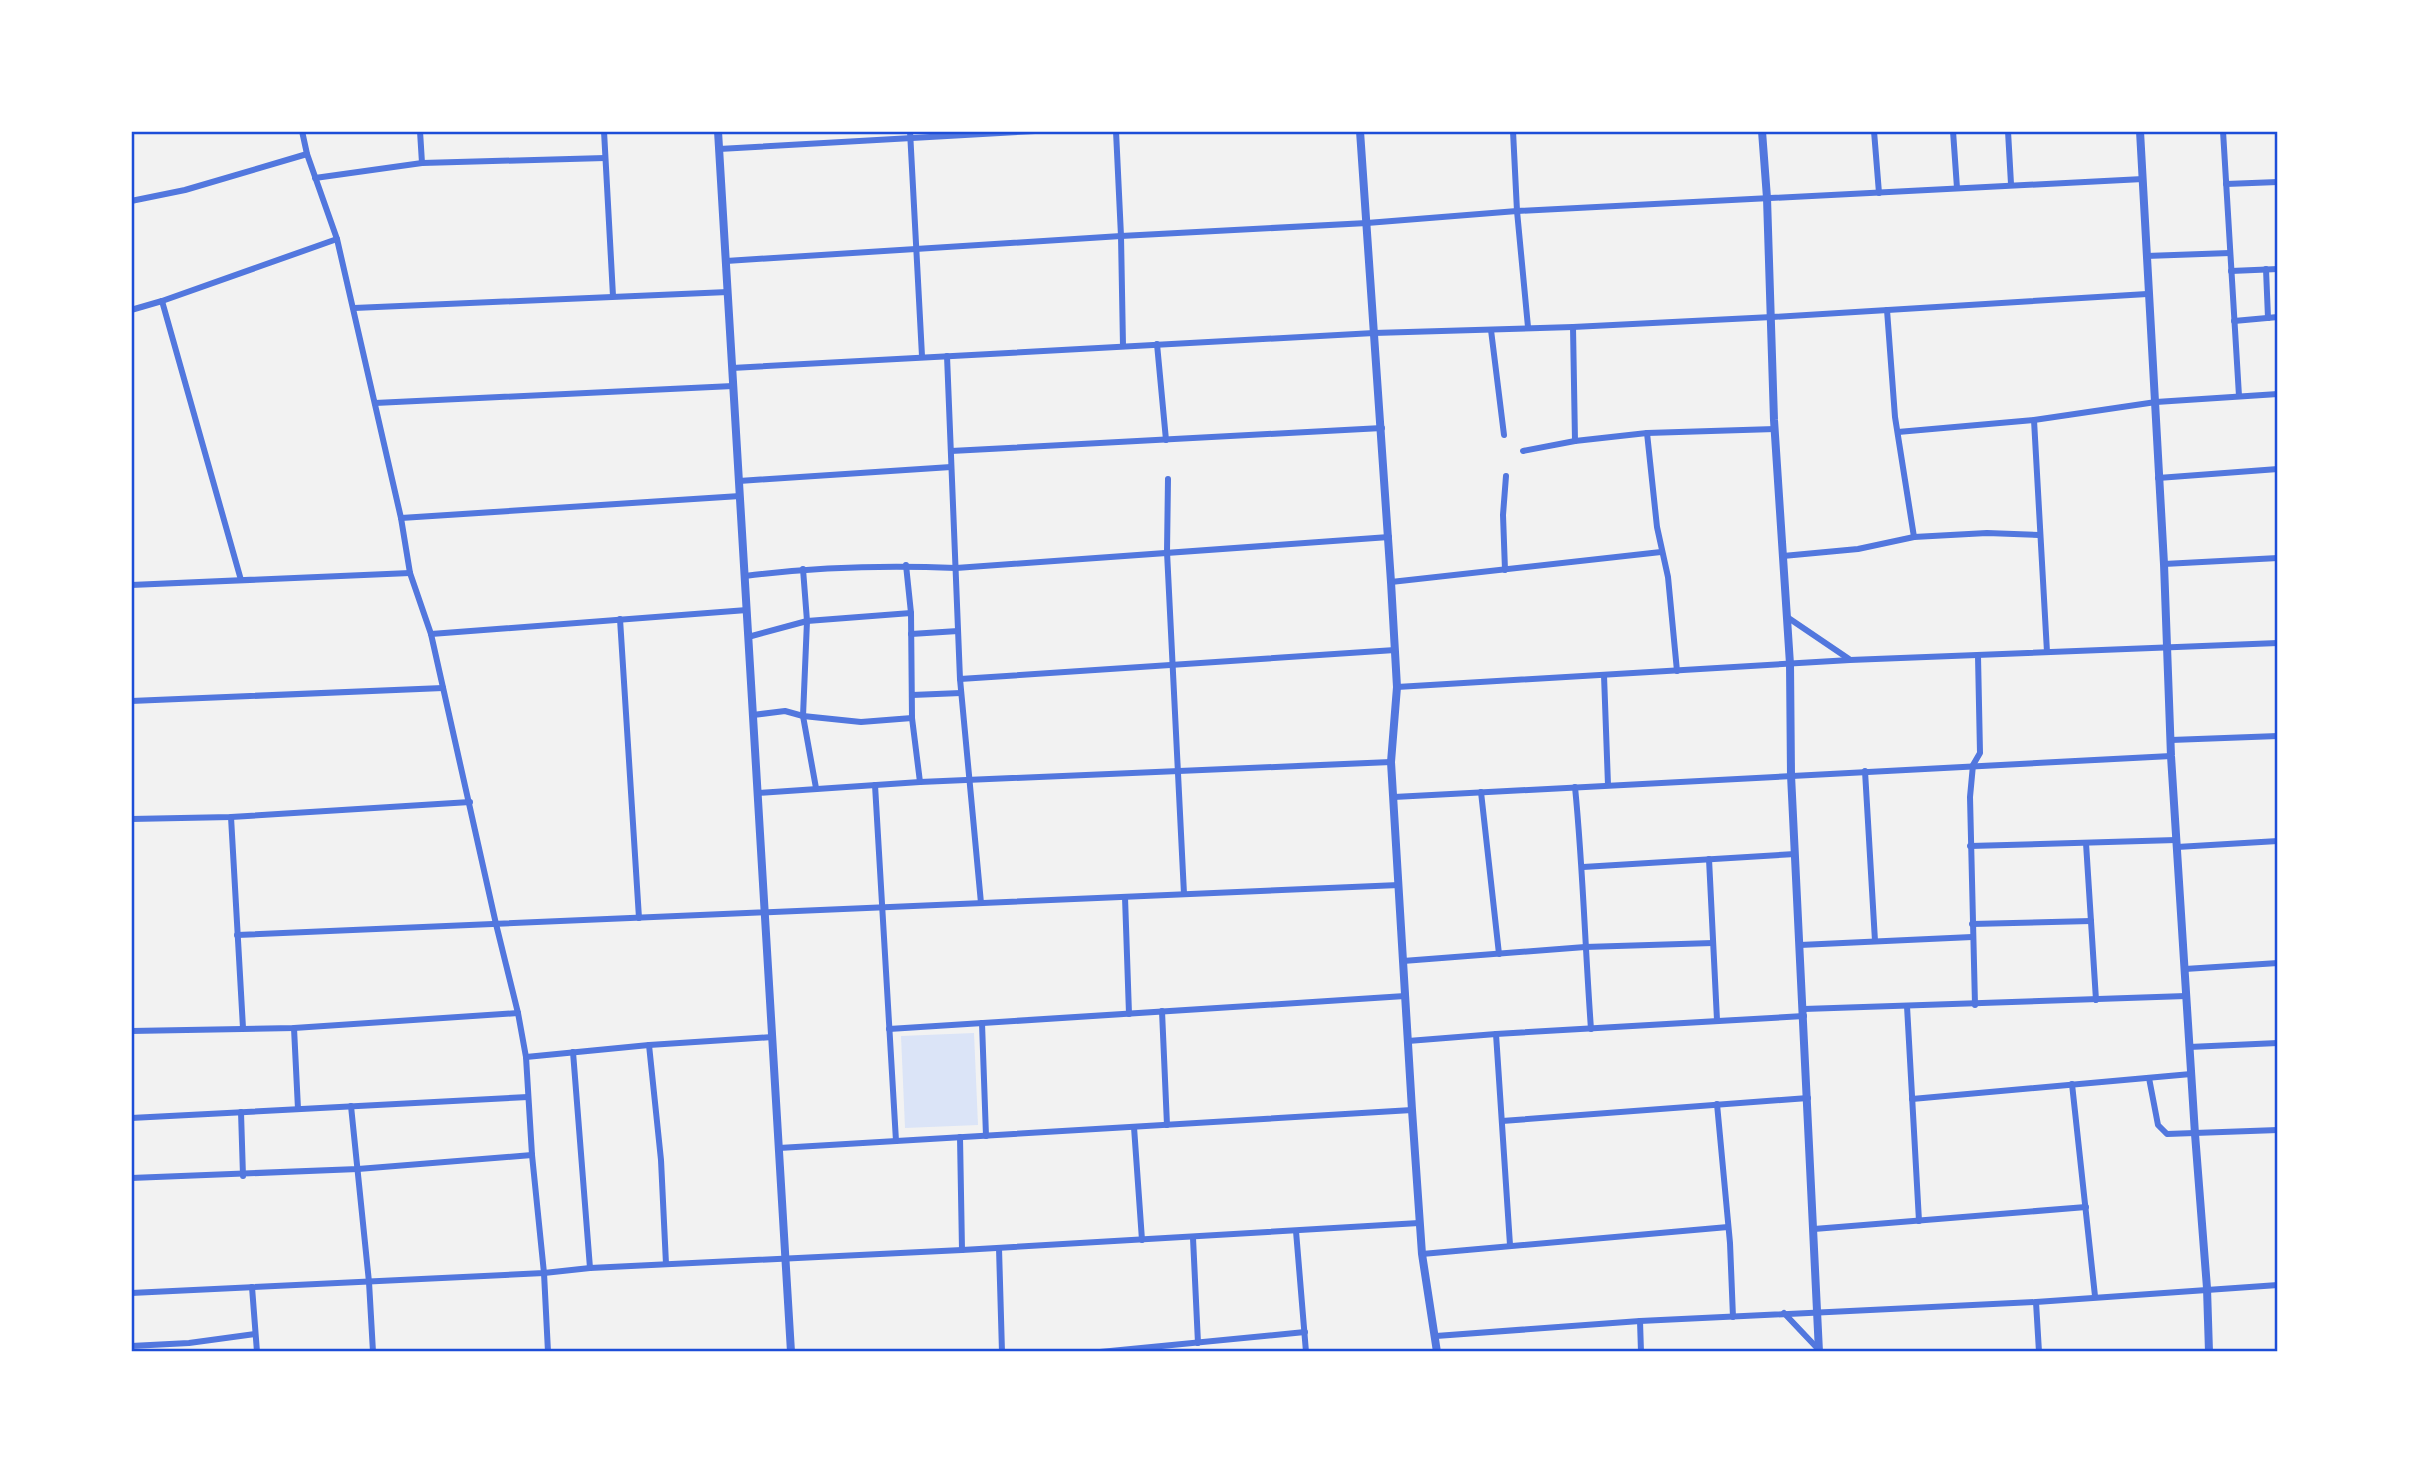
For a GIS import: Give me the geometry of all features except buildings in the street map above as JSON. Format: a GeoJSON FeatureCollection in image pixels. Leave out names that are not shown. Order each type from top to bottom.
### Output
{"type":"FeatureCollection","features":[{"type":"Feature","properties":{"kind":"street"},"geometry":{"type":"LineString","coordinates":[[302,131],[307,154],[337,239],[354,308],[401,517],[410,572],[432,634],[518,1013],[526,1057],[548,1352]]}},
{"type":"Feature","properties":{"kind":"street"},"geometry":{"type":"LineString","coordinates":[[420,131],[422,163]]}},
{"type":"Feature","properties":{"kind":"street"},"geometry":{"type":"LineString","coordinates":[[604,131],[612,296]]}},
{"type":"Feature","properties":{"kind":"street"},"geometry":{"type":"LineString","coordinates":[[718,131],[791,1352]]}},
{"type":"Feature","properties":{"kind":"street"},"geometry":{"type":"LineString","coordinates":[[719,149],[910,134],[1035,131]]}},
{"type":"Feature","properties":{"kind":"street"},"geometry":{"type":"LineString","coordinates":[[1116,131],[1123,346]]}},
{"type":"Feature","properties":{"kind":"street"},"geometry":{"type":"LineString","coordinates":[[1360,131],[1389,537],[1397,687],[1391,762],[1419,1223],[1437,1352]]}},
{"type":"Feature","properties":{"kind":"street"},"geometry":{"type":"LineString","coordinates":[[1513,131],[1517,211],[1528,327]]}},
{"type":"Feature","properties":{"kind":"street"},"geometry":{"type":"LineString","coordinates":[[1762,131],[1775,429],[1790,664],[1791,775],[1819,1351]]}},
{"type":"Feature","properties":{"kind":"street"},"geometry":{"type":"LineString","coordinates":[[1874,131],[1879,193]]}},
{"type":"Feature","properties":{"kind":"street"},"geometry":{"type":"LineString","coordinates":[[1953,131],[1957,188]]}},
{"type":"Feature","properties":{"kind":"street"},"geometry":{"type":"LineString","coordinates":[[2008,131],[2011,184]]}},
{"type":"Feature","properties":{"kind":"street"},"geometry":{"type":"LineString","coordinates":[[2140,131],[2147,294],[2156,402],[2171,756],[2209,1352]]}},
{"type":"Feature","properties":{"kind":"street"},"geometry":{"type":"LineString","coordinates":[[2223,131],[2239,396]]}},
{"type":"Feature","properties":{"kind":"street"},"geometry":{"type":"LineString","coordinates":[[910,134],[922,356]]}},
{"type":"Feature","properties":{"kind":"street"},"geometry":{"type":"LineString","coordinates":[[131,201],[185,190],[307,154]]}},
{"type":"Feature","properties":{"kind":"street"},"geometry":{"type":"LineString","coordinates":[[315,178],[422,163],[605,158]]}},
{"type":"Feature","properties":{"kind":"street"},"geometry":{"type":"LineString","coordinates":[[726,261],[1367,223],[1517,211],[2143,179]]}},
{"type":"Feature","properties":{"kind":"street"},"geometry":{"type":"LineString","coordinates":[[2226,184],[2278,182]]}},
{"type":"Feature","properties":{"kind":"street"},"geometry":{"type":"LineString","coordinates":[[131,310],[337,239]]}},
{"type":"Feature","properties":{"kind":"street"},"geometry":{"type":"LineString","coordinates":[[2146,256],[2230,253]]}},
{"type":"Feature","properties":{"kind":"street"},"geometry":{"type":"LineString","coordinates":[[2266,269],[2268,318]]}},
{"type":"Feature","properties":{"kind":"street"},"geometry":{"type":"LineString","coordinates":[[2231,271],[2278,269]]}},
{"type":"Feature","properties":{"kind":"street"},"geometry":{"type":"LineString","coordinates":[[354,308],[728,292]]}},
{"type":"Feature","properties":{"kind":"street"},"geometry":{"type":"LineString","coordinates":[[732,368],[1374,333],[1772,317],[2147,294]]}},
{"type":"Feature","properties":{"kind":"street"},"geometry":{"type":"LineString","coordinates":[[162,301],[242,580]]}},
{"type":"Feature","properties":{"kind":"street"},"geometry":{"type":"LineString","coordinates":[[1887,310],[1895,416],[1914,537]]}},
{"type":"Feature","properties":{"kind":"street"},"geometry":{"type":"LineString","coordinates":[[2234,321],[2278,317]]}},
{"type":"Feature","properties":{"kind":"street"},"geometry":{"type":"LineString","coordinates":[[1573,327],[1575,441]]}},
{"type":"Feature","properties":{"kind":"street"},"geometry":{"type":"LineString","coordinates":[[1491,330],[1504,435]]}},
{"type":"Feature","properties":{"kind":"street"},"geometry":{"type":"LineString","coordinates":[[1157,344],[1166,440]]}},
{"type":"Feature","properties":{"kind":"street"},"geometry":{"type":"LineString","coordinates":[[947,356],[960,679],[981,903]]}},
{"type":"Feature","properties":{"kind":"street"},"geometry":{"type":"LineString","coordinates":[[375,403],[733,387]]}},
{"type":"Feature","properties":{"kind":"street"},"geometry":{"type":"LineString","coordinates":[[1898,432],[2034,420],[2156,402],[2278,394]]}},
{"type":"Feature","properties":{"kind":"street"},"geometry":{"type":"LineString","coordinates":[[2034,420],[2047,652]]}},
{"type":"Feature","properties":{"kind":"street"},"geometry":{"type":"LineString","coordinates":[[951,451],[1382,429]]}},
{"type":"Feature","properties":{"kind":"street"},"geometry":{"type":"LineString","coordinates":[[1523,451],[1575,441],[1647,433],[1775,429]]}},
{"type":"Feature","properties":{"kind":"street"},"geometry":{"type":"LineString","coordinates":[[1647,433],[1661,552],[1668,577],[1677,671]]}},
{"type":"Feature","properties":{"kind":"street"},"geometry":{"type":"LineString","coordinates":[[739,481],[951,467]]}},
{"type":"Feature","properties":{"kind":"street"},"geometry":{"type":"LineString","coordinates":[[2158,478],[2278,469]]}},
{"type":"Feature","properties":{"kind":"street"},"geometry":{"type":"LineString","coordinates":[[1505,570],[1503,515],[1506,476]]}},
{"type":"Feature","properties":{"kind":"street"},"geometry":{"type":"LineString","coordinates":[[1168,479],[1167,552],[1184,894]]}},
{"type":"Feature","properties":{"kind":"street"},"geometry":{"type":"LineString","coordinates":[[401,517],[740,496]]}},
{"type":"Feature","properties":{"kind":"street"},"geometry":{"type":"LineString","coordinates":[[1783,556],[1848,550],[1914,537],[1987,533],[2039,535]]}},
{"type":"Feature","properties":{"kind":"street"},"geometry":{"type":"LineString","coordinates":[[745,576],[803,569],[906,565],[956,568],[1389,537]]}},
{"type":"Feature","properties":{"kind":"street"},"geometry":{"type":"LineString","coordinates":[[1391,582],[1661,552]]}},
{"type":"Feature","properties":{"kind":"street"},"geometry":{"type":"LineString","coordinates":[[2164,564],[2278,558]]}},
{"type":"Feature","properties":{"kind":"street"},"geometry":{"type":"LineString","coordinates":[[906,565],[911,613],[912,718],[920,782]]}},
{"type":"Feature","properties":{"kind":"street"},"geometry":{"type":"LineString","coordinates":[[803,569],[807,621],[803,716],[816,788]]}},
{"type":"Feature","properties":{"kind":"street"},"geometry":{"type":"LineString","coordinates":[[131,585],[410,572]]}},
{"type":"Feature","properties":{"kind":"street"},"geometry":{"type":"LineString","coordinates":[[432,634],[747,610]]}},
{"type":"Feature","properties":{"kind":"street"},"geometry":{"type":"LineString","coordinates":[[748,637],[807,621],[911,613]]}},
{"type":"Feature","properties":{"kind":"street"},"geometry":{"type":"LineString","coordinates":[[1787,617],[1850,660]]}},
{"type":"Feature","properties":{"kind":"street"},"geometry":{"type":"LineString","coordinates":[[620,619],[639,918]]}},
{"type":"Feature","properties":{"kind":"street"},"geometry":{"type":"LineString","coordinates":[[911,634],[958,631]]}},
{"type":"Feature","properties":{"kind":"street"},"geometry":{"type":"LineString","coordinates":[[1397,687],[1850,660],[2278,643]]}},
{"type":"Feature","properties":{"kind":"street"},"geometry":{"type":"LineString","coordinates":[[960,679],[1395,650]]}},
{"type":"Feature","properties":{"kind":"street"},"geometry":{"type":"LineString","coordinates":[[1975,1004],[1970,846],[1973,765],[1980,753],[1978,656]]}},
{"type":"Feature","properties":{"kind":"street"},"geometry":{"type":"LineString","coordinates":[[1604,675],[1608,785]]}},
{"type":"Feature","properties":{"kind":"street"},"geometry":{"type":"LineString","coordinates":[[131,701],[443,688]]}},
{"type":"Feature","properties":{"kind":"street"},"geometry":{"type":"LineString","coordinates":[[912,695],[961,693]]}},
{"type":"Feature","properties":{"kind":"street"},"geometry":{"type":"LineString","coordinates":[[753,715],[785,711],[803,716],[861,722],[912,718]]}},
{"type":"Feature","properties":{"kind":"street"},"geometry":{"type":"LineString","coordinates":[[2171,740],[2278,736]]}},
{"type":"Feature","properties":{"kind":"street"},"geometry":{"type":"LineString","coordinates":[[1394,797],[2171,756]]}},
{"type":"Feature","properties":{"kind":"street"},"geometry":{"type":"LineString","coordinates":[[758,793],[920,782],[1391,762]]}},
{"type":"Feature","properties":{"kind":"street"},"geometry":{"type":"LineString","coordinates":[[1865,771],[1874,941]]}},
{"type":"Feature","properties":{"kind":"street"},"geometry":{"type":"LineString","coordinates":[[875,785],[896,1141]]}},
{"type":"Feature","properties":{"kind":"street"},"geometry":{"type":"LineString","coordinates":[[1575,787],[1583,867],[1591,1029]]}},
{"type":"Feature","properties":{"kind":"street"},"geometry":{"type":"LineString","coordinates":[[1481,792],[1499,954]]}},
{"type":"Feature","properties":{"kind":"street"},"geometry":{"type":"LineString","coordinates":[[131,819],[231,817],[470,802]]}},
{"type":"Feature","properties":{"kind":"street"},"geometry":{"type":"LineString","coordinates":[[231,817],[243,1028]]}},
{"type":"Feature","properties":{"kind":"street"},"geometry":{"type":"LineString","coordinates":[[1970,846],[2278,841]]}},
{"type":"Feature","properties":{"kind":"street"},"geometry":{"type":"LineString","coordinates":[[2087,843],[2096,1000]]}},
{"type":"Feature","properties":{"kind":"street"},"geometry":{"type":"LineString","coordinates":[[1583,867],[1795,854]]}},
{"type":"Feature","properties":{"kind":"street"},"geometry":{"type":"LineString","coordinates":[[1709,859],[1717,1020]]}},
{"type":"Feature","properties":{"kind":"street"},"geometry":{"type":"LineString","coordinates":[[237,935],[1399,885]]}},
{"type":"Feature","properties":{"kind":"street"},"geometry":{"type":"LineString","coordinates":[[1125,897],[1129,1014]]}},
{"type":"Feature","properties":{"kind":"street"},"geometry":{"type":"LineString","coordinates":[[1972,925],[2091,921]]}},
{"type":"Feature","properties":{"kind":"street"},"geometry":{"type":"LineString","coordinates":[[1800,945],[1972,937]]}},
{"type":"Feature","properties":{"kind":"street"},"geometry":{"type":"LineString","coordinates":[[1403,961],[1585,947],[1713,943]]}},
{"type":"Feature","properties":{"kind":"street"},"geometry":{"type":"LineString","coordinates":[[2185,969],[2278,963]]}},
{"type":"Feature","properties":{"kind":"street"},"geometry":{"type":"LineString","coordinates":[[889,1029],[1405,996]]}},
{"type":"Feature","properties":{"kind":"street"},"geometry":{"type":"LineString","coordinates":[[1408,1041],[1907,1006],[2186,996]]}},
{"type":"Feature","properties":{"kind":"street"},"geometry":{"type":"LineString","coordinates":[[1907,1006],[1919,1221]]}},
{"type":"Feature","properties":{"kind":"street"},"geometry":{"type":"LineString","coordinates":[[1161,1011],[1167,1125]]}},
{"type":"Feature","properties":{"kind":"street"},"geometry":{"type":"LineString","coordinates":[[131,1031],[294,1028],[518,1013]]}},
{"type":"Feature","properties":{"kind":"street"},"geometry":{"type":"LineString","coordinates":[[982,1023],[986,1136]]}},
{"type":"Feature","properties":{"kind":"street"},"geometry":{"type":"LineString","coordinates":[[294,1028],[298,1109]]}},
{"type":"Feature","properties":{"kind":"street"},"geometry":{"type":"LineString","coordinates":[[1496,1034],[1510,1245]]}},
{"type":"Feature","properties":{"kind":"street"},"geometry":{"type":"LineString","coordinates":[[526,1057],[772,1037]]}},
{"type":"Feature","properties":{"kind":"street"},"geometry":{"type":"LineString","coordinates":[[2189,1047],[2278,1044]]}},
{"type":"Feature","properties":{"kind":"street"},"geometry":{"type":"LineString","coordinates":[[649,1045],[661,1160],[666,1264]]}},
{"type":"Feature","properties":{"kind":"street"},"geometry":{"type":"LineString","coordinates":[[573,1052],[590,1268]]}},
{"type":"Feature","properties":{"kind":"street"},"geometry":{"type":"LineString","coordinates":[[1912,1099],[2191,1074]]}},
{"type":"Feature","properties":{"kind":"street"},"geometry":{"type":"LineString","coordinates":[[2149,1078],[2161,1130],[2166,1134],[2278,1130]]}},
{"type":"Feature","properties":{"kind":"street"},"geometry":{"type":"LineString","coordinates":[[2072,1084],[2095,1296]]}},
{"type":"Feature","properties":{"kind":"street"},"geometry":{"type":"LineString","coordinates":[[131,1118],[528,1097]]}},
{"type":"Feature","properties":{"kind":"street"},"geometry":{"type":"LineString","coordinates":[[1502,1121],[1808,1098]]}},
{"type":"Feature","properties":{"kind":"street"},"geometry":{"type":"LineString","coordinates":[[1717,1104],[1733,1317]]}},
{"type":"Feature","properties":{"kind":"street"},"geometry":{"type":"LineString","coordinates":[[351,1106],[369,1282],[373,1352]]}},
{"type":"Feature","properties":{"kind":"street"},"geometry":{"type":"LineString","coordinates":[[779,1148],[1412,1110]]}},
{"type":"Feature","properties":{"kind":"street"},"geometry":{"type":"LineString","coordinates":[[241,1112],[243,1175]]}},
{"type":"Feature","properties":{"kind":"street"},"geometry":{"type":"LineString","coordinates":[[1134,1127],[1142,1240]]}},
{"type":"Feature","properties":{"kind":"street"},"geometry":{"type":"LineString","coordinates":[[960,1137],[962,1250]]}},
{"type":"Feature","properties":{"kind":"street"},"geometry":{"type":"LineString","coordinates":[[131,1178],[358,1169],[532,1155]]}},
{"type":"Feature","properties":{"kind":"street"},"geometry":{"type":"LineString","coordinates":[[1814,1229],[2086,1207]]}},
{"type":"Feature","properties":{"kind":"street"},"geometry":{"type":"LineString","coordinates":[[131,1293],[1194,1238],[1419,1223]]}},
{"type":"Feature","properties":{"kind":"street"},"geometry":{"type":"LineString","coordinates":[[1422,1254],[1728,1227]]}},
{"type":"Feature","properties":{"kind":"street"},"geometry":{"type":"LineString","coordinates":[[1296,1231],[1306,1352]]}},
{"type":"Feature","properties":{"kind":"street"},"geometry":{"type":"LineString","coordinates":[[1194,1238],[1198,1343]]}},
{"type":"Feature","properties":{"kind":"street"},"geometry":{"type":"LineString","coordinates":[[999,1248],[1002,1352]]}},
{"type":"Feature","properties":{"kind":"street"},"geometry":{"type":"LineString","coordinates":[[1436,1336],[1640,1321],[2036,1302],[2278,1285]]}},
{"type":"Feature","properties":{"kind":"street"},"geometry":{"type":"LineString","coordinates":[[252,1287],[257,1352]]}},
{"type":"Feature","properties":{"kind":"street"},"geometry":{"type":"LineString","coordinates":[[2036,1302],[2039,1352]]}},
{"type":"Feature","properties":{"kind":"street"},"geometry":{"type":"LineString","coordinates":[[1784,1313],[1819,1351]]}},
{"type":"Feature","properties":{"kind":"street"},"geometry":{"type":"LineString","coordinates":[[1640,1321],[1641,1352]]}},
{"type":"Feature","properties":{"kind":"street"},"geometry":{"type":"LineString","coordinates":[[1100,1352],[1305,1332]]}},
{"type":"Feature","properties":{"kind":"street"},"geometry":{"type":"LineString","coordinates":[[131,1346],[189,1343],[255,1334]]}},
{"type":"Feature","properties":{"kind":"shaded area"},"geometry":{"type":"Polygon","coordinates":[[[974,1033],[978,1125],[905,1128],[901,1036],[974,1033]]]}}]}
